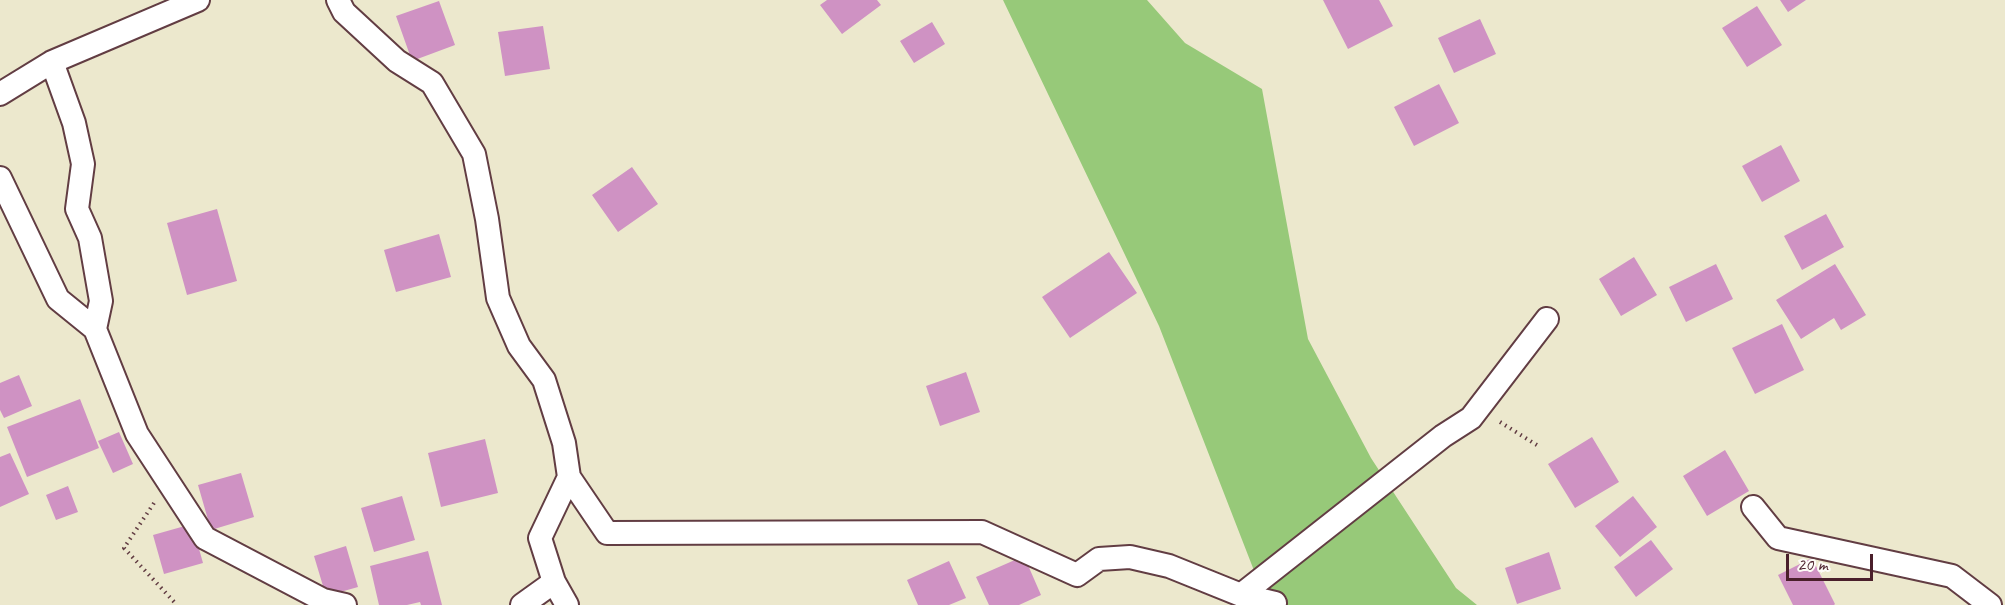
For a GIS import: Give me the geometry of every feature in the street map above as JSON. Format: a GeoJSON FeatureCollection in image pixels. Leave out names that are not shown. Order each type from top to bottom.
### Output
{"type":"FeatureCollection","features":[{"type":"Feature","properties":{"kind":"street"},"geometry":{"type":"LineString","coordinates":[[0,94],[52,62],[198,0]]}},
{"type":"Feature","properties":{"kind":"street"},"geometry":{"type":"LineString","coordinates":[[338,0],[344,12],[397,61],[432,82],[474,154],[487,219],[498,298],[519,346],[544,380],[564,443],[569,477],[607,533],[982,532],[1077,575],[1100,559],[1130,557],[1169,566],[1241,595],[1275,603],[1274,605]]}},
{"type":"Feature","properties":{"kind":"street"},"geometry":{"type":"LineString","coordinates":[[52,62],[74,123],[83,164],[77,209],[90,238],[101,301],[95,328]]}},
{"type":"Feature","properties":{"kind":"street"},"geometry":{"type":"LineString","coordinates":[[0,178],[58,299],[95,328],[136,434],[205,538],[323,600],[345,605]]}},
{"type":"Feature","properties":{"kind":"street"},"geometry":{"type":"LineString","coordinates":[[1241,595],[1443,436],[1471,417],[1547,319]]}},
{"type":"Feature","properties":{"kind":"street"},"geometry":{"type":"LineString","coordinates":[[567,605],[554,582],[540,538],[569,477]]}},
{"type":"Feature","properties":{"kind":"street"},"geometry":{"type":"LineString","coordinates":[[1753,507],[1778,538],[1952,576],[1990,605]]}},
{"type":"Feature","properties":{"kind":"street"},"geometry":{"type":"LineString","coordinates":[[522,605],[554,582]]}},
{"type":"Feature","properties":{"kind":"path"},"geometry":{"type":"LineString","coordinates":[[1471,417],[1490,417],[1540,447]]}},
{"type":"Feature","properties":{"kind":"path"},"geometry":{"type":"LineString","coordinates":[[168,483],[124,548],[177,605]]}},
{"type":"Feature","properties":{"kind":"green space"},"geometry":{"type":"Polygon","coordinates":[[[1003,0],[1147,0],[1185,43],[1262,89],[1308,339],[1371,458],[1456,588],[1477,605],[1273,605],[1260,586],[1159,326],[1003,0]]]}},
{"type":"Feature","properties":{"kind":"building"},"geometry":{"type":"Polygon","coordinates":[[[827,0],[877,0],[881,5],[842,34],[820,5],[827,0]]]}},
{"type":"Feature","properties":{"kind":"building"},"geometry":{"type":"Polygon","coordinates":[[[1323,0],[1379,0],[1393,26],[1348,49],[1323,0]]]}},
{"type":"Feature","properties":{"kind":"building"},"geometry":{"type":"Polygon","coordinates":[[[1780,0],[1806,0],[1788,12],[1780,0]]]}},
{"type":"Feature","properties":{"kind":"building"},"geometry":{"type":"Polygon","coordinates":[[[439,1],[455,45],[412,61],[396,16],[439,1]]]}},
{"type":"Feature","properties":{"kind":"building"},"geometry":{"type":"Polygon","coordinates":[[[1757,6],[1782,45],[1747,67],[1722,28],[1757,6]]]}},
{"type":"Feature","properties":{"kind":"building"},"geometry":{"type":"Polygon","coordinates":[[[1480,19],[1496,54],[1454,73],[1438,38],[1480,19]]]}},
{"type":"Feature","properties":{"kind":"building"},"geometry":{"type":"Polygon","coordinates":[[[932,22],[945,44],[914,63],[900,41],[932,22]]]}},
{"type":"Feature","properties":{"kind":"building"},"geometry":{"type":"Polygon","coordinates":[[[543,26],[550,69],[505,76],[498,32],[543,26]]]}},
{"type":"Feature","properties":{"kind":"building"},"geometry":{"type":"Polygon","coordinates":[[[1439,84],[1459,123],[1414,146],[1394,107],[1439,84]]]}},
{"type":"Feature","properties":{"kind":"building"},"geometry":{"type":"Polygon","coordinates":[[[1781,145],[1800,181],[1762,202],[1742,166],[1781,145]]]}},
{"type":"Feature","properties":{"kind":"building"},"geometry":{"type":"Polygon","coordinates":[[[632,167],[658,204],[618,232],[592,195],[632,167]]]}},
{"type":"Feature","properties":{"kind":"building"},"geometry":{"type":"Polygon","coordinates":[[[217,209],[237,281],[187,295],[167,223],[217,209]]]}},
{"type":"Feature","properties":{"kind":"building"},"geometry":{"type":"Polygon","coordinates":[[[1826,214],[1844,247],[1802,270],[1784,236],[1826,214]]]}},
{"type":"Feature","properties":{"kind":"building"},"geometry":{"type":"Polygon","coordinates":[[[439,234],[451,277],[396,292],[384,250],[439,234]]]}},
{"type":"Feature","properties":{"kind":"building"},"geometry":{"type":"Polygon","coordinates":[[[1109,252],[1137,293],[1070,338],[1042,297],[1109,252]]]}},
{"type":"Feature","properties":{"kind":"building"},"geometry":{"type":"Polygon","coordinates":[[[1634,257],[1657,295],[1621,316],[1599,279],[1634,257]]]}},
{"type":"Feature","properties":{"kind":"building"},"geometry":{"type":"Polygon","coordinates":[[[1716,264],[1733,299],[1686,322],[1669,287],[1716,264]]]}},
{"type":"Feature","properties":{"kind":"building"},"geometry":{"type":"Polygon","coordinates":[[[1835,264],[1866,315],[1841,330],[1834,318],[1801,339],[1776,300],[1835,264]]]}},
{"type":"Feature","properties":{"kind":"building"},"geometry":{"type":"Polygon","coordinates":[[[1782,324],[1804,370],[1755,394],[1732,348],[1782,324]]]}},
{"type":"Feature","properties":{"kind":"building"},"geometry":{"type":"Polygon","coordinates":[[[966,372],[980,412],[940,426],[926,386],[966,372]]]}},
{"type":"Feature","properties":{"kind":"building"},"geometry":{"type":"Polygon","coordinates":[[[19,375],[32,406],[4,418],[0,410],[0,383],[19,375]]]}},
{"type":"Feature","properties":{"kind":"building"},"geometry":{"type":"Polygon","coordinates":[[[80,399],[99,448],[27,477],[7,427],[80,399]]]}},
{"type":"Feature","properties":{"kind":"building"},"geometry":{"type":"Polygon","coordinates":[[[119,432],[133,464],[113,473],[98,441],[119,432]]]}},
{"type":"Feature","properties":{"kind":"building"},"geometry":{"type":"Polygon","coordinates":[[[1592,437],[1619,482],[1575,508],[1548,464],[1592,437]]]}},
{"type":"Feature","properties":{"kind":"building"},"geometry":{"type":"Polygon","coordinates":[[[485,439],[498,493],[441,507],[428,453],[485,439]]]}},
{"type":"Feature","properties":{"kind":"building"},"geometry":{"type":"Polygon","coordinates":[[[1725,450],[1749,491],[1707,516],[1683,476],[1725,450]]]}},
{"type":"Feature","properties":{"kind":"building"},"geometry":{"type":"Polygon","coordinates":[[[10,453],[29,494],[0,507],[0,457],[10,453]]]}},
{"type":"Feature","properties":{"kind":"building"},"geometry":{"type":"Polygon","coordinates":[[[241,473],[254,517],[211,530],[198,485],[241,473]]]}},
{"type":"Feature","properties":{"kind":"building"},"geometry":{"type":"Polygon","coordinates":[[[68,486],[78,512],[56,520],[46,495],[68,486]]]}},
{"type":"Feature","properties":{"kind":"building"},"geometry":{"type":"Polygon","coordinates":[[[402,496],[415,540],[374,552],[361,508],[402,496]]]}},
{"type":"Feature","properties":{"kind":"building"},"geometry":{"type":"Polygon","coordinates":[[[1633,496],[1657,527],[1620,557],[1595,526],[1633,496]]]}},
{"type":"Feature","properties":{"kind":"building"},"geometry":{"type":"Polygon","coordinates":[[[192,524],[203,563],[164,574],[153,535],[192,524]]]}},
{"type":"Feature","properties":{"kind":"building"},"geometry":{"type":"Polygon","coordinates":[[[1651,540],[1673,569],[1636,597],[1614,567],[1651,540]]]}},
{"type":"Feature","properties":{"kind":"building"},"geometry":{"type":"Polygon","coordinates":[[[346,546],[358,587],[326,596],[314,556],[346,546]]]}},
{"type":"Feature","properties":{"kind":"building"},"geometry":{"type":"Polygon","coordinates":[[[428,551],[442,605],[421,605],[420,602],[407,605],[379,605],[370,566],[428,551]]]}},
{"type":"Feature","properties":{"kind":"building"},"geometry":{"type":"Polygon","coordinates":[[[1549,552],[1561,589],[1517,604],[1505,568],[1549,552]]]}},
{"type":"Feature","properties":{"kind":"building"},"geometry":{"type":"Polygon","coordinates":[[[1024,556],[1041,595],[1019,605],[989,605],[976,577],[1024,556]]]}},
{"type":"Feature","properties":{"kind":"building"},"geometry":{"type":"Polygon","coordinates":[[[1812,558],[1834,605],[1793,605],[1778,575],[1812,558]]]}},
{"type":"Feature","properties":{"kind":"building"},"geometry":{"type":"Polygon","coordinates":[[[949,561],[966,598],[949,605],[918,605],[907,580],[949,561]]]}}]}
